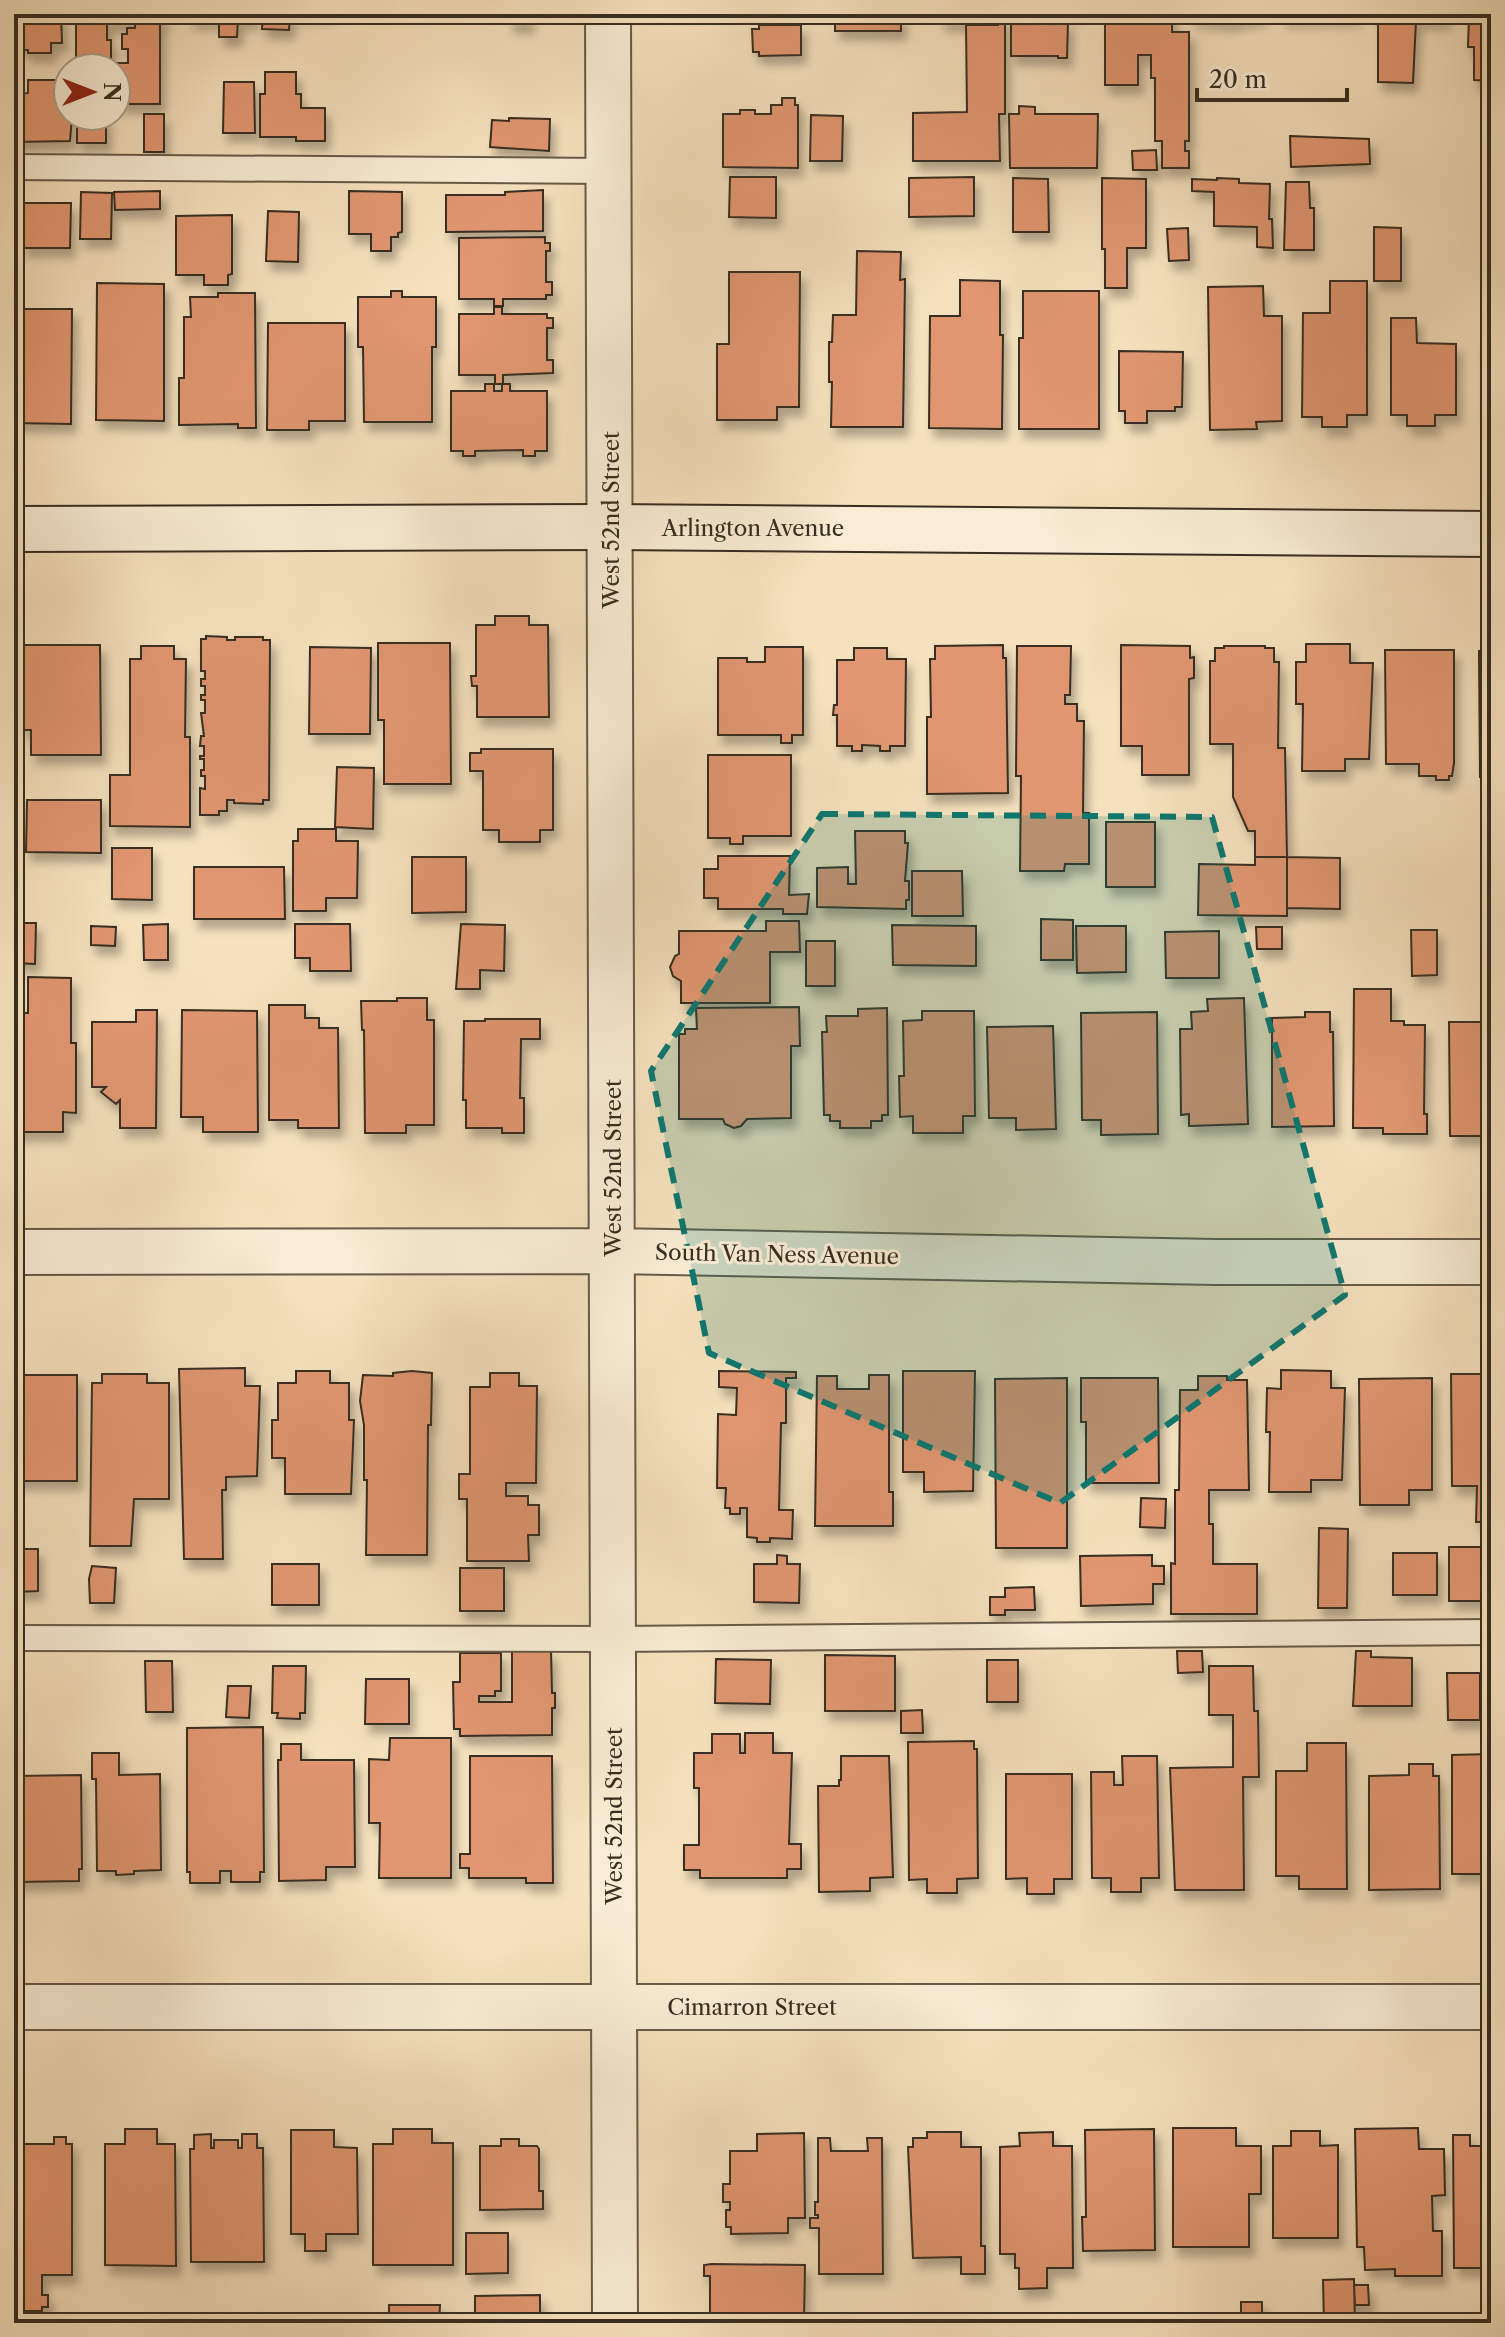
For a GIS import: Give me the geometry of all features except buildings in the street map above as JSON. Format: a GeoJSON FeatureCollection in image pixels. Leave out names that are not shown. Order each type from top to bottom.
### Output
{"type":"FeatureCollection","features":[{"type":"Feature","properties":{"kind":"street","name":"West 52nd Street"},"geometry":{"type":"LineString","coordinates":[[608,14],[615,2323]]}},
{"type":"Feature","properties":{"kind":"street","name":"Arlington Avenue"},"geometry":{"type":"LineString","coordinates":[[14,529],[611,527],[1491,534]]}},
{"type":"Feature","properties":{"kind":"street","name":"South Van Ness Avenue"},"geometry":{"type":"LineString","coordinates":[[14,1252],[613,1251],[1215,1262],[1491,1262]]}},
{"type":"Feature","properties":{"kind":"street","name":"Cimarron Street"},"geometry":{"type":"LineString","coordinates":[[14,2007],[1491,2007]]}},
{"type":"Feature","properties":{"kind":"lane"},"geometry":{"type":"LineString","coordinates":[[14,167],[609,171]]}},
{"type":"Feature","properties":{"kind":"lane"},"geometry":{"type":"LineString","coordinates":[[14,1638],[614,1639],[1491,1632]]}},
{"type":"Feature","properties":{"kind":"highlighted area"},"geometry":{"type":"Polygon","coordinates":[[[822,814],[1212,817],[1345,1295],[1060,1503],[709,1353],[651,1071],[822,814]]]}}]}
